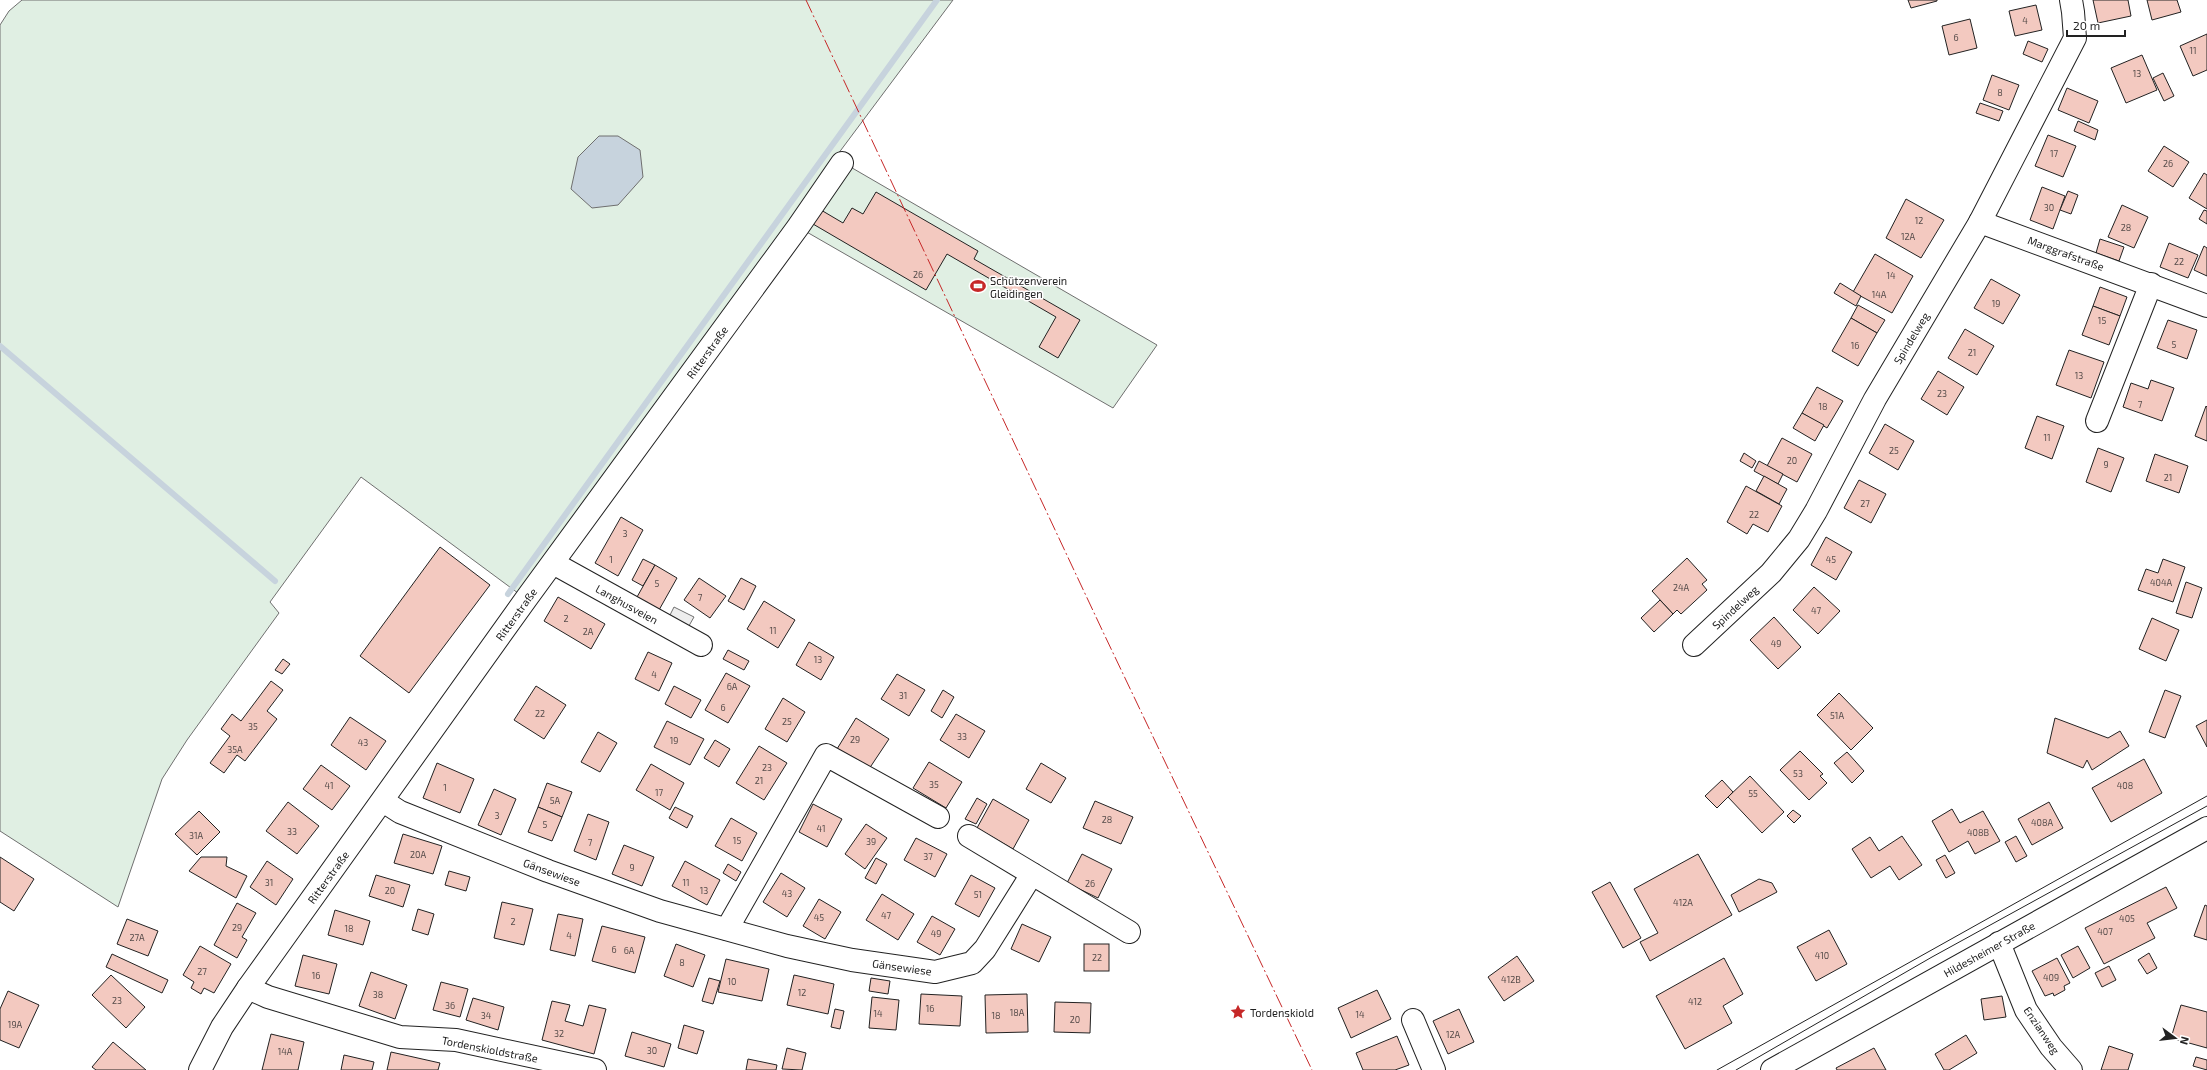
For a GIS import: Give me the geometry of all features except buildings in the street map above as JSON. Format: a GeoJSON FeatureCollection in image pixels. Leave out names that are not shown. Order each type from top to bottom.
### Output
{"type":"FeatureCollection","features":[{"type":"Feature","properties":{"kind":"street","name":"Spindelweg"},"geometry":{"type":"LineString","coordinates":[[1694,645],[1771,573],[1799,539],[1816,511],[1875,399],[1980,222],[2074,38],[2073,12],[2070,0]]}},
{"type":"Feature","properties":{"kind":"street","name":"Ritterstraße"},"geometry":{"type":"LineString","coordinates":[[200,1070],[222,1027],[248,988],[553,563],[798,227],[842,163]]}},
{"type":"Feature","properties":{"kind":"street","name":"Marggrafstraße"},"geometry":{"type":"LineString","coordinates":[[1980,222],[2207,306]]}},
{"type":"Feature","properties":{"kind":"street"},"geometry":{"type":"LineString","coordinates":[[2097,421],[2151,284]]}},
{"type":"Feature","properties":{"kind":"street","name":"Langhusveien"},"geometry":{"type":"LineString","coordinates":[[553,563],[701,645]]}},
{"type":"Feature","properties":{"kind":"street"},"geometry":{"type":"LineString","coordinates":[[727,929],[826,754],[938,817]]}},
{"type":"Feature","properties":{"kind":"street","name":"Gänsewiese"},"geometry":{"type":"LineString","coordinates":[[382,801],[400,812],[548,871],[660,911],[786,946],[852,960],[936,972],[972,963],[985,949],[1032,874]]}},
{"type":"Feature","properties":{"kind":"street","name":"Hildesheimer Straße"},"geometry":{"type":"LineString","coordinates":[[1772,1070],[2207,828]]}},
{"type":"Feature","properties":{"kind":"street"},"geometry":{"type":"LineString","coordinates":[[969,836],[1129,932]]}},
{"type":"Feature","properties":{"kind":"street","name":"Enzianweg"},"geometry":{"type":"LineString","coordinates":[[1999,944],[2026,1010],[2051,1047],[2071,1070]]}},
{"type":"Feature","properties":{"kind":"street","name":"Tordenskioldstraße"},"geometry":{"type":"LineString","coordinates":[[248,988],[268,996],[400,1037],[456,1040],[595,1070]]}},
{"type":"Feature","properties":{"kind":"street"},"geometry":{"type":"LineString","coordinates":[[1413,1020],[1434,1070]]}},
{"type":"Feature","properties":{"kind":"green space"},"geometry":{"type":"Polygon","coordinates":[[[22,0],[953,0],[835,158],[1157,345],[1113,408],[798,227],[526,599],[361,477],[270,602],[279,613],[187,740],[162,779],[118,907],[0,831],[0,25],[9,11],[22,0]]]}},
{"type":"Feature","properties":{"kind":"shaded area"},"geometry":{"type":"Polygon","coordinates":[[[599,136],[618,136],[640,150],[643,177],[618,205],[592,208],[571,189],[578,157],[599,136]]]}},
{"type":"Feature","properties":{"kind":"shaded area"},"geometry":{"type":"Polygon","coordinates":[[[674,607],[694,617],[686,631],[667,621],[674,607]]]}},
{"type":"Feature","properties":{"kind":"waterway"},"geometry":{"type":"LineString","coordinates":[[508,594],[937,0]]}},
{"type":"Feature","properties":{"kind":"waterway"},"geometry":{"type":"LineString","coordinates":[[0,346],[275,581]]}},
{"type":"Feature","properties":{"kind":"tram line"},"geometry":{"type":"LineString","coordinates":[[1717,1070],[2207,796]]}},
{"type":"Feature","properties":{"kind":"tram line"},"geometry":{"type":"LineString","coordinates":[[1736,1070],[1932,957],[2207,806]]}},
{"type":"Feature","properties":{"kind":"power"},"geometry":{"type":"LineString","coordinates":[[806,0],[1104,634],[1312,1070]]}},
{"type":"Feature","properties":{"kind":"place","name":"Schützenverein Gleidingen"},"geometry":{"type":"Point","coordinates":[978,286]}},
{"type":"Feature","properties":{"kind":"place","name":"Tordenskiold"},"geometry":{"type":"Point","coordinates":[1238,1012]}}]}
